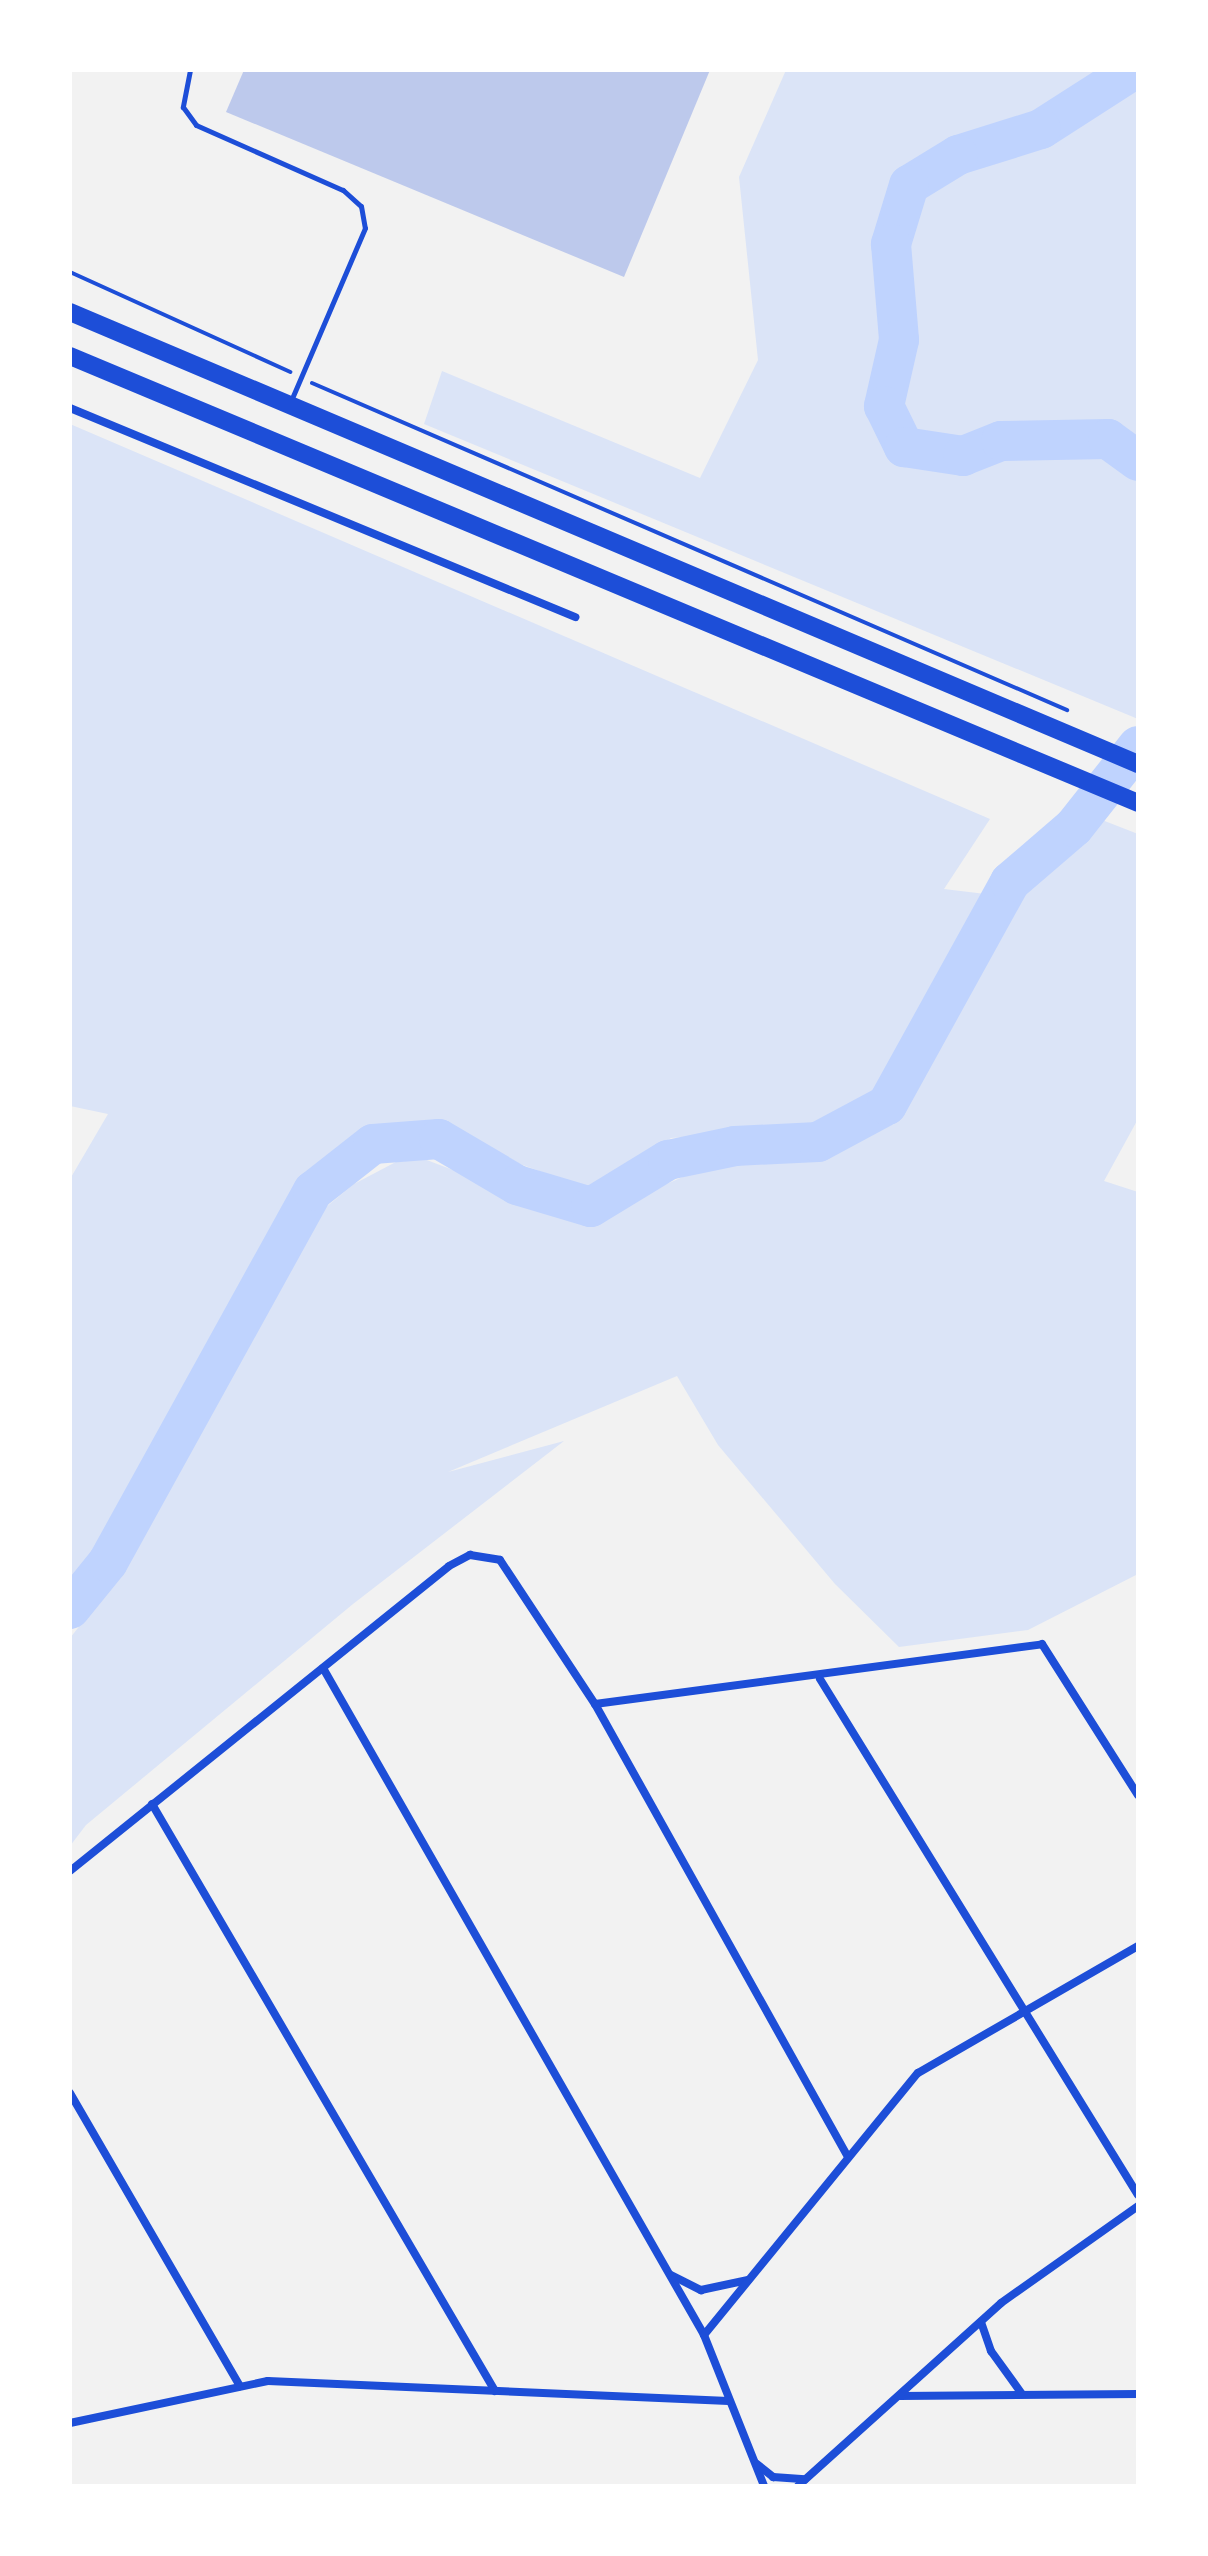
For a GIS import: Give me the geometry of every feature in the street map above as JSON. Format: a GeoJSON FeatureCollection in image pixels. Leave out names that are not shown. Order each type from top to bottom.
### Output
{"type":"FeatureCollection","features":[{"type":"Feature","properties":{"kind":"main road"},"geometry":{"type":"LineString","coordinates":[[70,312],[1138,764]]}},
{"type":"Feature","properties":{"kind":"main road"},"geometry":{"type":"LineString","coordinates":[[70,356],[1021,758],[1138,803]]}},
{"type":"Feature","properties":{"kind":"street"},"geometry":{"type":"LineString","coordinates":[[70,408],[575,617]]}},
{"type":"Feature","properties":{"kind":"street"},"geometry":{"type":"LineString","coordinates":[[70,1871],[449,1566],[489,1556],[518,1579],[595,1704],[848,2157]]}},
{"type":"Feature","properties":{"kind":"street"},"geometry":{"type":"LineString","coordinates":[[595,1704],[820,1679],[1042,1644],[1138,1795]]}},
{"type":"Feature","properties":{"kind":"street"},"geometry":{"type":"LineString","coordinates":[[323,1668],[704,2335],[764,2486]]}},
{"type":"Feature","properties":{"kind":"street"},"geometry":{"type":"LineString","coordinates":[[820,1679],[1024,2016],[1138,2195]]}},
{"type":"Feature","properties":{"kind":"street"},"geometry":{"type":"LineString","coordinates":[[152,1804],[495,2391]]}},
{"type":"Feature","properties":{"kind":"street"},"geometry":{"type":"LineString","coordinates":[[704,2335],[918,2073],[1024,2016],[1138,1946]]}},
{"type":"Feature","properties":{"kind":"street"},"geometry":{"type":"LineString","coordinates":[[70,2093],[240,2386]]}},
{"type":"Feature","properties":{"kind":"street"},"geometry":{"type":"LineString","coordinates":[[798,2486],[981,2322],[1096,2229],[1138,2206]]}},
{"type":"Feature","properties":{"kind":"street"},"geometry":{"type":"LineString","coordinates":[[669,2273],[701,2290],[749,2280]]}},
{"type":"Feature","properties":{"kind":"street"},"geometry":{"type":"LineString","coordinates":[[981,2322],[991,2351],[1023,2394]]}},
{"type":"Feature","properties":{"kind":"street"},"geometry":{"type":"LineString","coordinates":[[70,2423],[240,2386],[495,2391],[729,2401]]}},
{"type":"Feature","properties":{"kind":"street"},"geometry":{"type":"LineString","coordinates":[[899,2396],[1138,2394]]}},
{"type":"Feature","properties":{"kind":"street"},"geometry":{"type":"LineString","coordinates":[[754,2462],[773,2477],[806,2478]]}},
{"type":"Feature","properties":{"kind":"lane"},"geometry":{"type":"LineString","coordinates":[[190,70],[183,107],[196,125],[343,190],[361,206],[365,228],[289,406]]}},
{"type":"Feature","properties":{"kind":"path"},"geometry":{"type":"LineString","coordinates":[[70,272],[301,378],[1068,711]]}},
{"type":"Feature","properties":{"kind":"shaded area"},"geometry":{"type":"Polygon","coordinates":[[[786,70],[1138,70],[1138,719],[424,424],[442,371],[700,478],[758,360],[739,177],[786,70]]]}},
{"type":"Feature","properties":{"kind":"shaded area"},"geometry":{"type":"Polygon","coordinates":[[[70,424],[990,819],[944,889],[994,895],[872,1097],[814,1127],[671,1138],[592,1190],[520,1164],[447,1122],[376,1126],[323,1161],[289,1196],[92,1553],[70,1580],[70,1179],[108,1114],[70,1106],[70,424]]]}},
{"type":"Feature","properties":{"kind":"shaded area"},"geometry":{"type":"Polygon","coordinates":[[[1097,818],[1138,834],[1138,1119],[1104,1181],[1138,1192],[1138,1574],[1028,1630],[899,1647],[835,1584],[718,1445],[677,1376],[448,1472],[564,1441],[353,1604],[86,1825],[70,1846],[70,1638],[112,1585],[314,1217],[354,1184],[411,1154],[584,1220],[701,1169],[825,1150],[894,1124],[1023,894],[1097,818]]]}},
{"type":"Feature","properties":{"kind":"building"},"geometry":{"type":"Polygon","coordinates":[[[244,70],[710,70],[624,277],[226,112],[244,70]]]}},
{"type":"Feature","properties":{"kind":"waterway"},"geometry":{"type":"LineString","coordinates":[[1133,70],[1041,129],[958,155],[909,185],[891,244],[899,340],[884,406],[904,447],[963,456],[1001,441],[1108,439],[1138,461]]}},
{"type":"Feature","properties":{"kind":"waterway"},"geometry":{"type":"LineString","coordinates":[[70,1609],[108,1562],[313,1191],[373,1144],[439,1139],[517,1185],[591,1207],[668,1160],[735,1146],[818,1142],[887,1105],[1010,882],[1074,827],[1138,746]]}}]}
